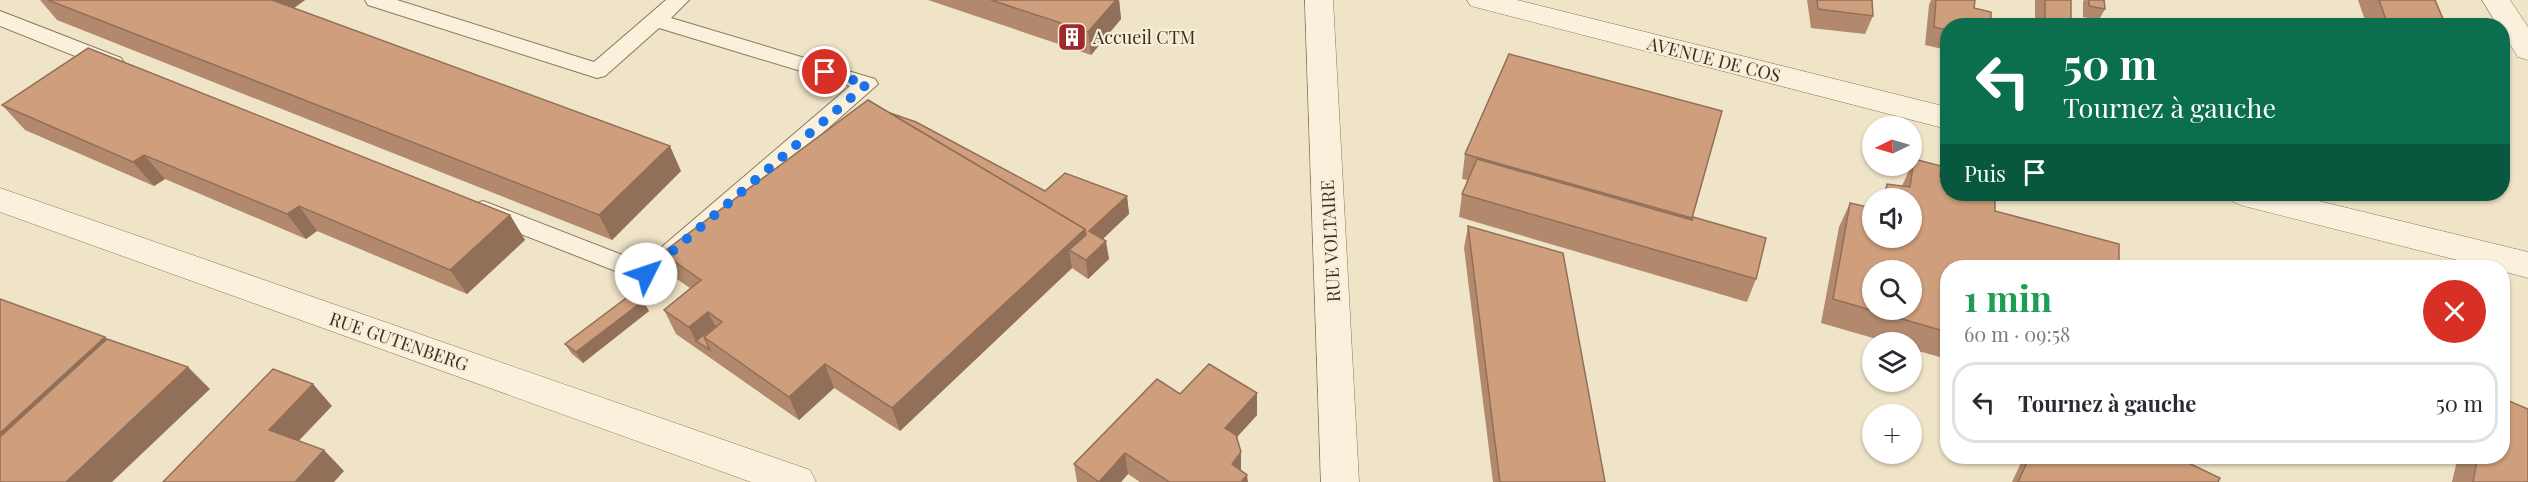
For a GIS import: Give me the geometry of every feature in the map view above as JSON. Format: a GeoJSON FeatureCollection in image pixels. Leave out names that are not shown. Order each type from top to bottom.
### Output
{"type":"FeatureCollection","features":[{"type":"Feature","properties":{"kind":"street","name":"RUE VOLTAIRE"},"geometry":{"type":"LineString","coordinates":[[1319,0],[1340,482]]}},
{"type":"Feature","properties":{"kind":"street","name":"AVENUE DE COS"},"geometry":{"type":"LineString","coordinates":[[1481,0],[1940,116]]}},
{"type":"Feature","properties":{"kind":"street"},"geometry":{"type":"LineString","coordinates":[[2496,0],[2508,18]]}},
{"type":"Feature","properties":{"kind":"street"},"geometry":{"type":"LineString","coordinates":[[2510,22],[2528,50]]}},
{"type":"Feature","properties":{"kind":"street","name":"RUE GUTENBERG"},"geometry":{"type":"LineString","coordinates":[[0,200],[797,482]]}},
{"type":"Feature","properties":{"kind":"street"},"geometry":{"type":"LineString","coordinates":[[2272,201],[2508,260]]}},
{"type":"Feature","properties":{"kind":"street"},"geometry":{"type":"LineString","coordinates":[[2510,260],[2528,265]]}},
{"type":"Feature","properties":{"kind":"lane"},"geometry":{"type":"LineString","coordinates":[[375,0],[597,71],[679,0]]}},
{"type":"Feature","properties":{"kind":"lane"},"geometry":{"type":"LineString","coordinates":[[0,18],[134,71]]}},
{"type":"Feature","properties":{"kind":"lane"},"geometry":{"type":"LineString","coordinates":[[468,204],[646,274],[867,84],[656,20]]}},
{"type":"Feature","properties":{"kind":"building"},"geometry":{"type":"Polygon","coordinates":[[[48,0],[272,0],[670,146],[599,215],[48,0]]]}},
{"type":"Feature","properties":{"kind":"building"},"geometry":{"type":"Polygon","coordinates":[[[991,0],[1116,0],[1088,32],[991,0]]]}},
{"type":"Feature","properties":{"kind":"building"},"geometry":{"type":"Polygon","coordinates":[[[1817,0],[1872,0],[1873,16],[1818,9],[1817,0]]]}},
{"type":"Feature","properties":{"kind":"building"},"geometry":{"type":"Polygon","coordinates":[[[1936,0],[1975,0],[1974,8],[1991,12],[1991,18],[1940,18],[1940,28],[1934,27],[1936,0]]]}},
{"type":"Feature","properties":{"kind":"building"},"geometry":{"type":"Polygon","coordinates":[[[2045,0],[2071,0],[2071,18],[2045,18],[2045,0]]]}},
{"type":"Feature","properties":{"kind":"building"},"geometry":{"type":"Polygon","coordinates":[[[2089,0],[2104,0],[2105,9],[2089,6],[2089,0]]]}},
{"type":"Feature","properties":{"kind":"building"},"geometry":{"type":"Polygon","coordinates":[[[2379,0],[2435,0],[2443,18],[2385,18],[2379,0]]]}},
{"type":"Feature","properties":{"kind":"building"},"geometry":{"type":"Polygon","coordinates":[[[88,48],[510,215],[450,270],[299,206],[287,214],[144,155],[133,162],[2,105],[88,48]]]}},
{"type":"Feature","properties":{"kind":"building"},"geometry":{"type":"Polygon","coordinates":[[[1509,54],[1722,111],[1692,218],[1465,154],[1509,54]]]}},
{"type":"Feature","properties":{"kind":"building"},"geometry":{"type":"Polygon","coordinates":[[[868,100],[1085,229],[892,408],[825,364],[789,397],[704,337],[722,322],[708,312],[689,327],[664,310],[701,280],[662,253],[868,100]]]}},
{"type":"Feature","properties":{"kind":"building"},"geometry":{"type":"Polygon","coordinates":[[[890,113],[916,122],[1045,191],[1065,173],[1127,196],[1089,231],[1106,241],[1086,260],[1069,250],[1086,235],[1085,229],[890,113]]]}},
{"type":"Feature","properties":{"kind":"building"},"geometry":{"type":"Polygon","coordinates":[[[1477,159],[1692,220],[1693,217],[1766,238],[1756,279],[1462,194],[1477,159]]]}},
{"type":"Feature","properties":{"kind":"building"},"geometry":{"type":"Polygon","coordinates":[[[1922,161],[1940,166],[1940,201],[1995,201],[1995,211],[2119,244],[2119,260],[1940,260],[1940,330],[1906,320],[1922,320],[1922,260],[1862,260],[1862,307],[1833,299],[1850,203],[1862,206],[1862,248],[1922,248],[1922,188],[1886,188],[1887,184],[1910,187],[1912,176],[1922,176],[1922,161]]]}},
{"type":"Feature","properties":{"kind":"building"},"geometry":{"type":"Polygon","coordinates":[[[1468,226],[1563,253],[1605,482],[1500,482],[1468,226]]]}},
{"type":"Feature","properties":{"kind":"building"},"geometry":{"type":"Polygon","coordinates":[[[633,293],[643,301],[576,352],[565,344],[633,293]]]}},
{"type":"Feature","properties":{"kind":"building"},"geometry":{"type":"Polygon","coordinates":[[[0,299],[105,337],[0,433],[0,299]]]}},
{"type":"Feature","properties":{"kind":"building"},"geometry":{"type":"Polygon","coordinates":[[[715,326],[704,337],[710,350],[696,341],[715,326]]]}},
{"type":"Feature","properties":{"kind":"building"},"geometry":{"type":"Polygon","coordinates":[[[107,339],[188,367],[66,482],[0,482],[0,437],[107,339]]]}},
{"type":"Feature","properties":{"kind":"building"},"geometry":{"type":"Polygon","coordinates":[[[1209,364],[1257,393],[1225,428],[1236,435],[1241,452],[1232,464],[1247,475],[1241,482],[1169,482],[1125,453],[1099,482],[1074,464],[1157,379],[1180,394],[1209,364]]]}},
{"type":"Feature","properties":{"kind":"building"},"geometry":{"type":"Polygon","coordinates":[[[273,369],[313,384],[269,430],[324,450],[295,482],[163,482],[273,369]]]}},
{"type":"Feature","properties":{"kind":"building"},"geometry":{"type":"Polygon","coordinates":[[[2510,401],[2528,409],[2528,482],[2473,482],[2476,464],[2510,464],[2510,401]]]}},
{"type":"Feature","properties":{"kind":"building"},"geometry":{"type":"Polygon","coordinates":[[[2026,464],[2191,464],[2220,478],[2218,482],[2018,482],[2026,464]]]}},
{"type":"Feature","properties":{"kind":"place","name":"Accueil CTM"},"geometry":{"type":"Point","coordinates":[1072,37]}},
{"type":"Feature","properties":{"kind":"route"},"geometry":{"type":"LineString","coordinates":[[646,274],[867,84],[825,72]]}}]}
